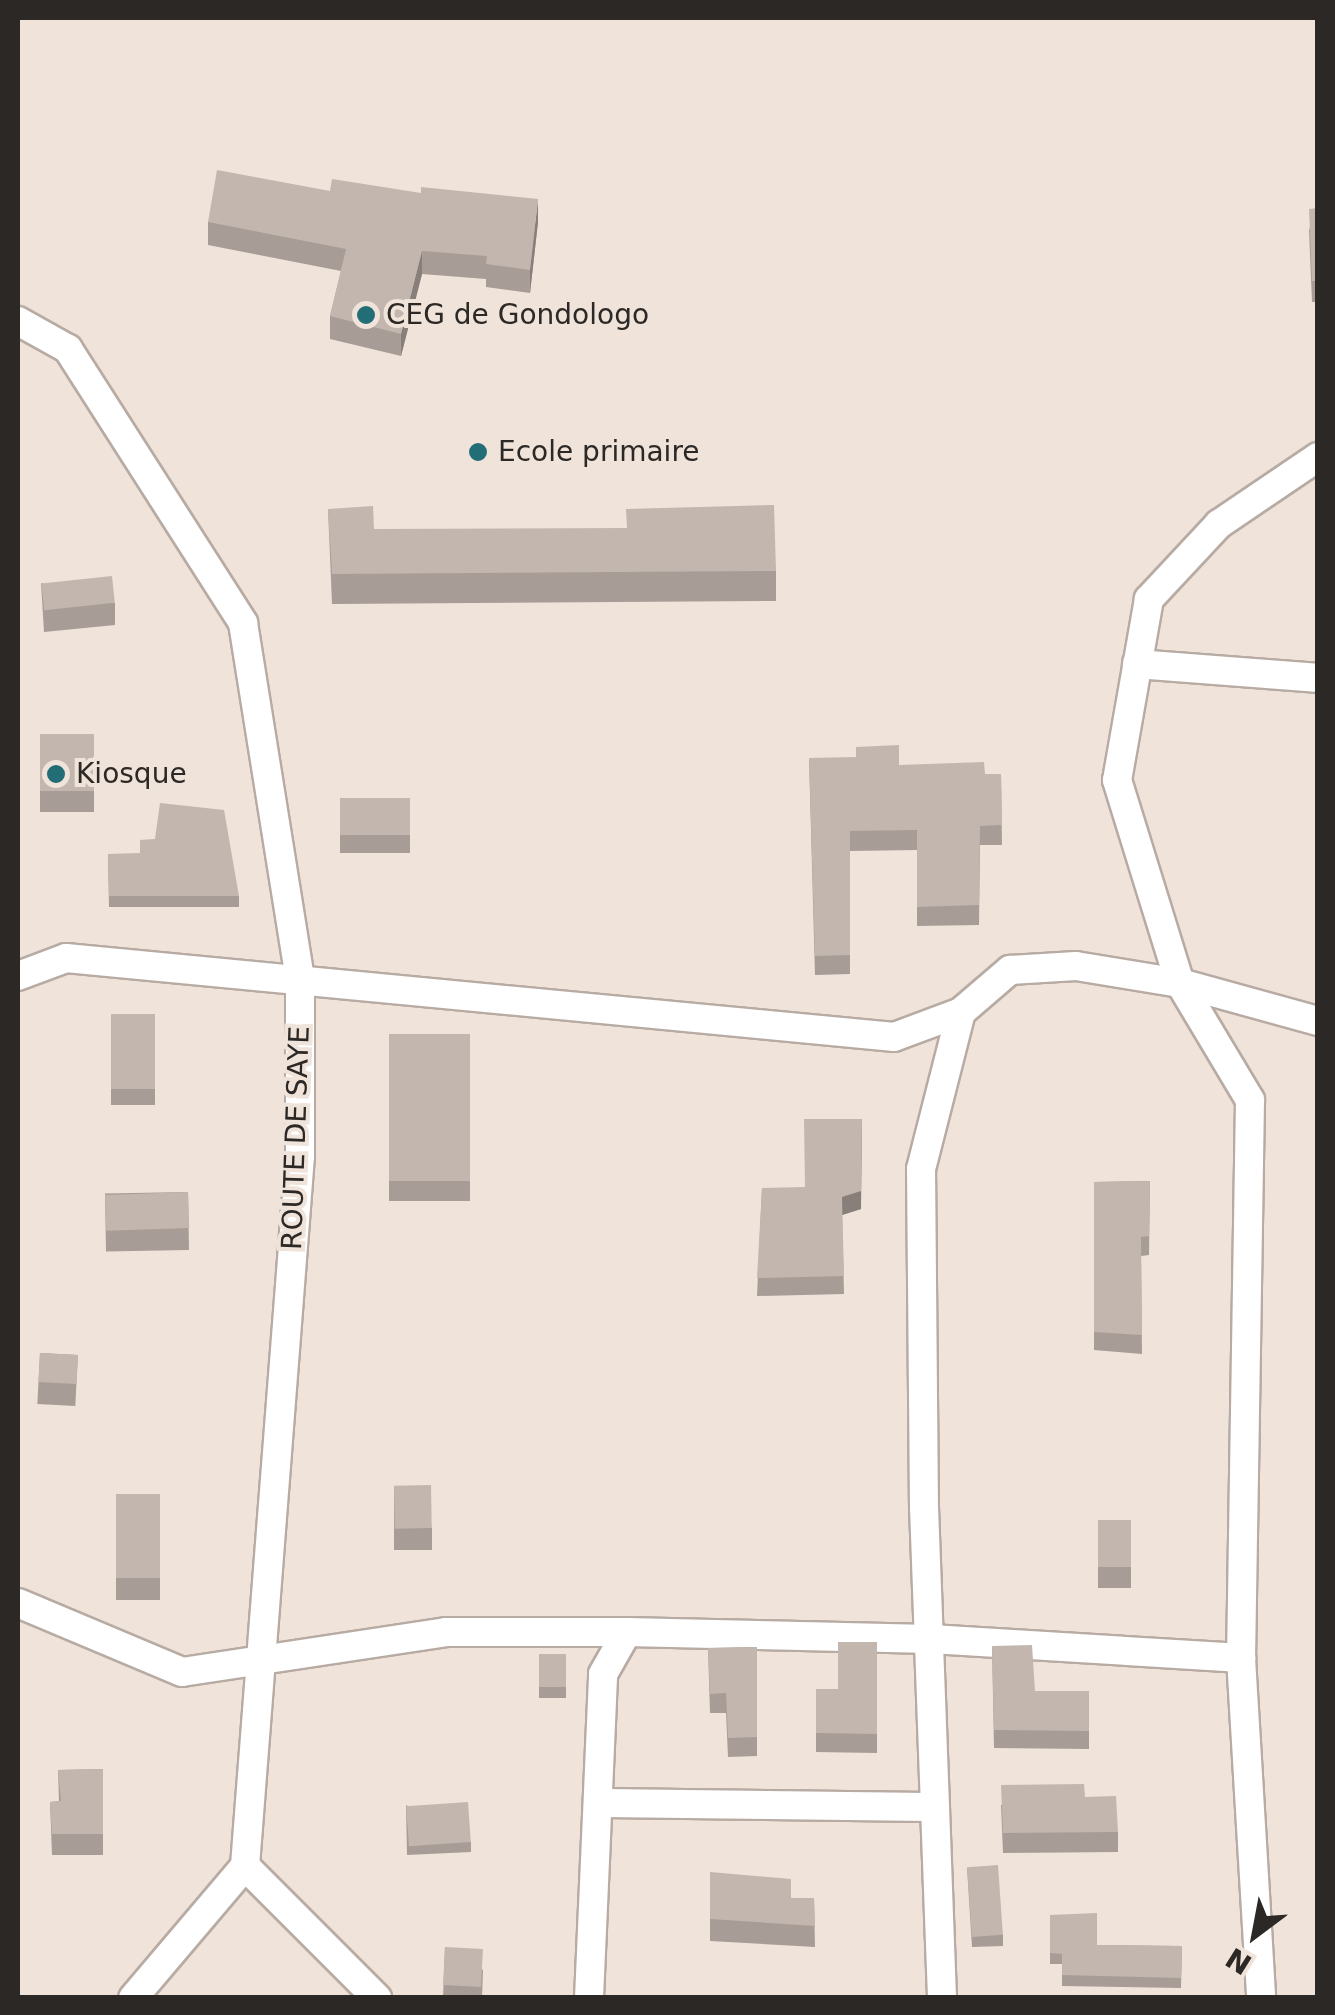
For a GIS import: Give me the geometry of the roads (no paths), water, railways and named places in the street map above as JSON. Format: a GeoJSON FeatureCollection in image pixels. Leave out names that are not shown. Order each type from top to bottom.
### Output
{"type":"FeatureCollection","features":[{"type":"Feature","properties":{"kind":"street","name":"ROUTE DE SAYE"},"geometry":{"type":"LineString","coordinates":[[18,321],[68,349],[243,623],[300,980],[300,1156],[245,1866]]}},
{"type":"Feature","properties":{"kind":"street"},"geometry":{"type":"LineString","coordinates":[[1261,1998],[1240,1658],[1250,1100],[1180,983],[1117,780],[1148,600],[1219,524],[1318,457]]}},
{"type":"Feature","properties":{"kind":"street"},"geometry":{"type":"LineString","coordinates":[[1137,664],[1318,678]]}},
{"type":"Feature","properties":{"kind":"street"},"geometry":{"type":"LineString","coordinates":[[18,976],[66,958],[894,1037],[961,1012],[1010,970],[1076,966],[1180,983],[1318,1021]]}},
{"type":"Feature","properties":{"kind":"street"},"geometry":{"type":"LineString","coordinates":[[942,1998],[920,1169],[961,1012]]}},
{"type":"Feature","properties":{"kind":"street"},"geometry":{"type":"LineString","coordinates":[[18,1603],[182,1672],[446,1632],[931,1639],[1240,1658]]}},
{"type":"Feature","properties":{"kind":"street"},"geometry":{"type":"LineString","coordinates":[[590,1998],[603,1674],[627,1632]]}},
{"type":"Feature","properties":{"kind":"street"},"geometry":{"type":"LineString","coordinates":[[598,1803],[935,1807]]}},
{"type":"Feature","properties":{"kind":"street"},"geometry":{"type":"LineString","coordinates":[[134,1998],[245,1866],[377,1998]]}},
{"type":"Feature","properties":{"kind":"place","name":"CEG de Gondologo"},"geometry":{"type":"Point","coordinates":[366,315]}},
{"type":"Feature","properties":{"kind":"place","name":"Ecole primaire"},"geometry":{"type":"Point","coordinates":[478,452]}},
{"type":"Feature","properties":{"kind":"place","name":"Kiosque"},"geometry":{"type":"Point","coordinates":[56,774]}}]}
